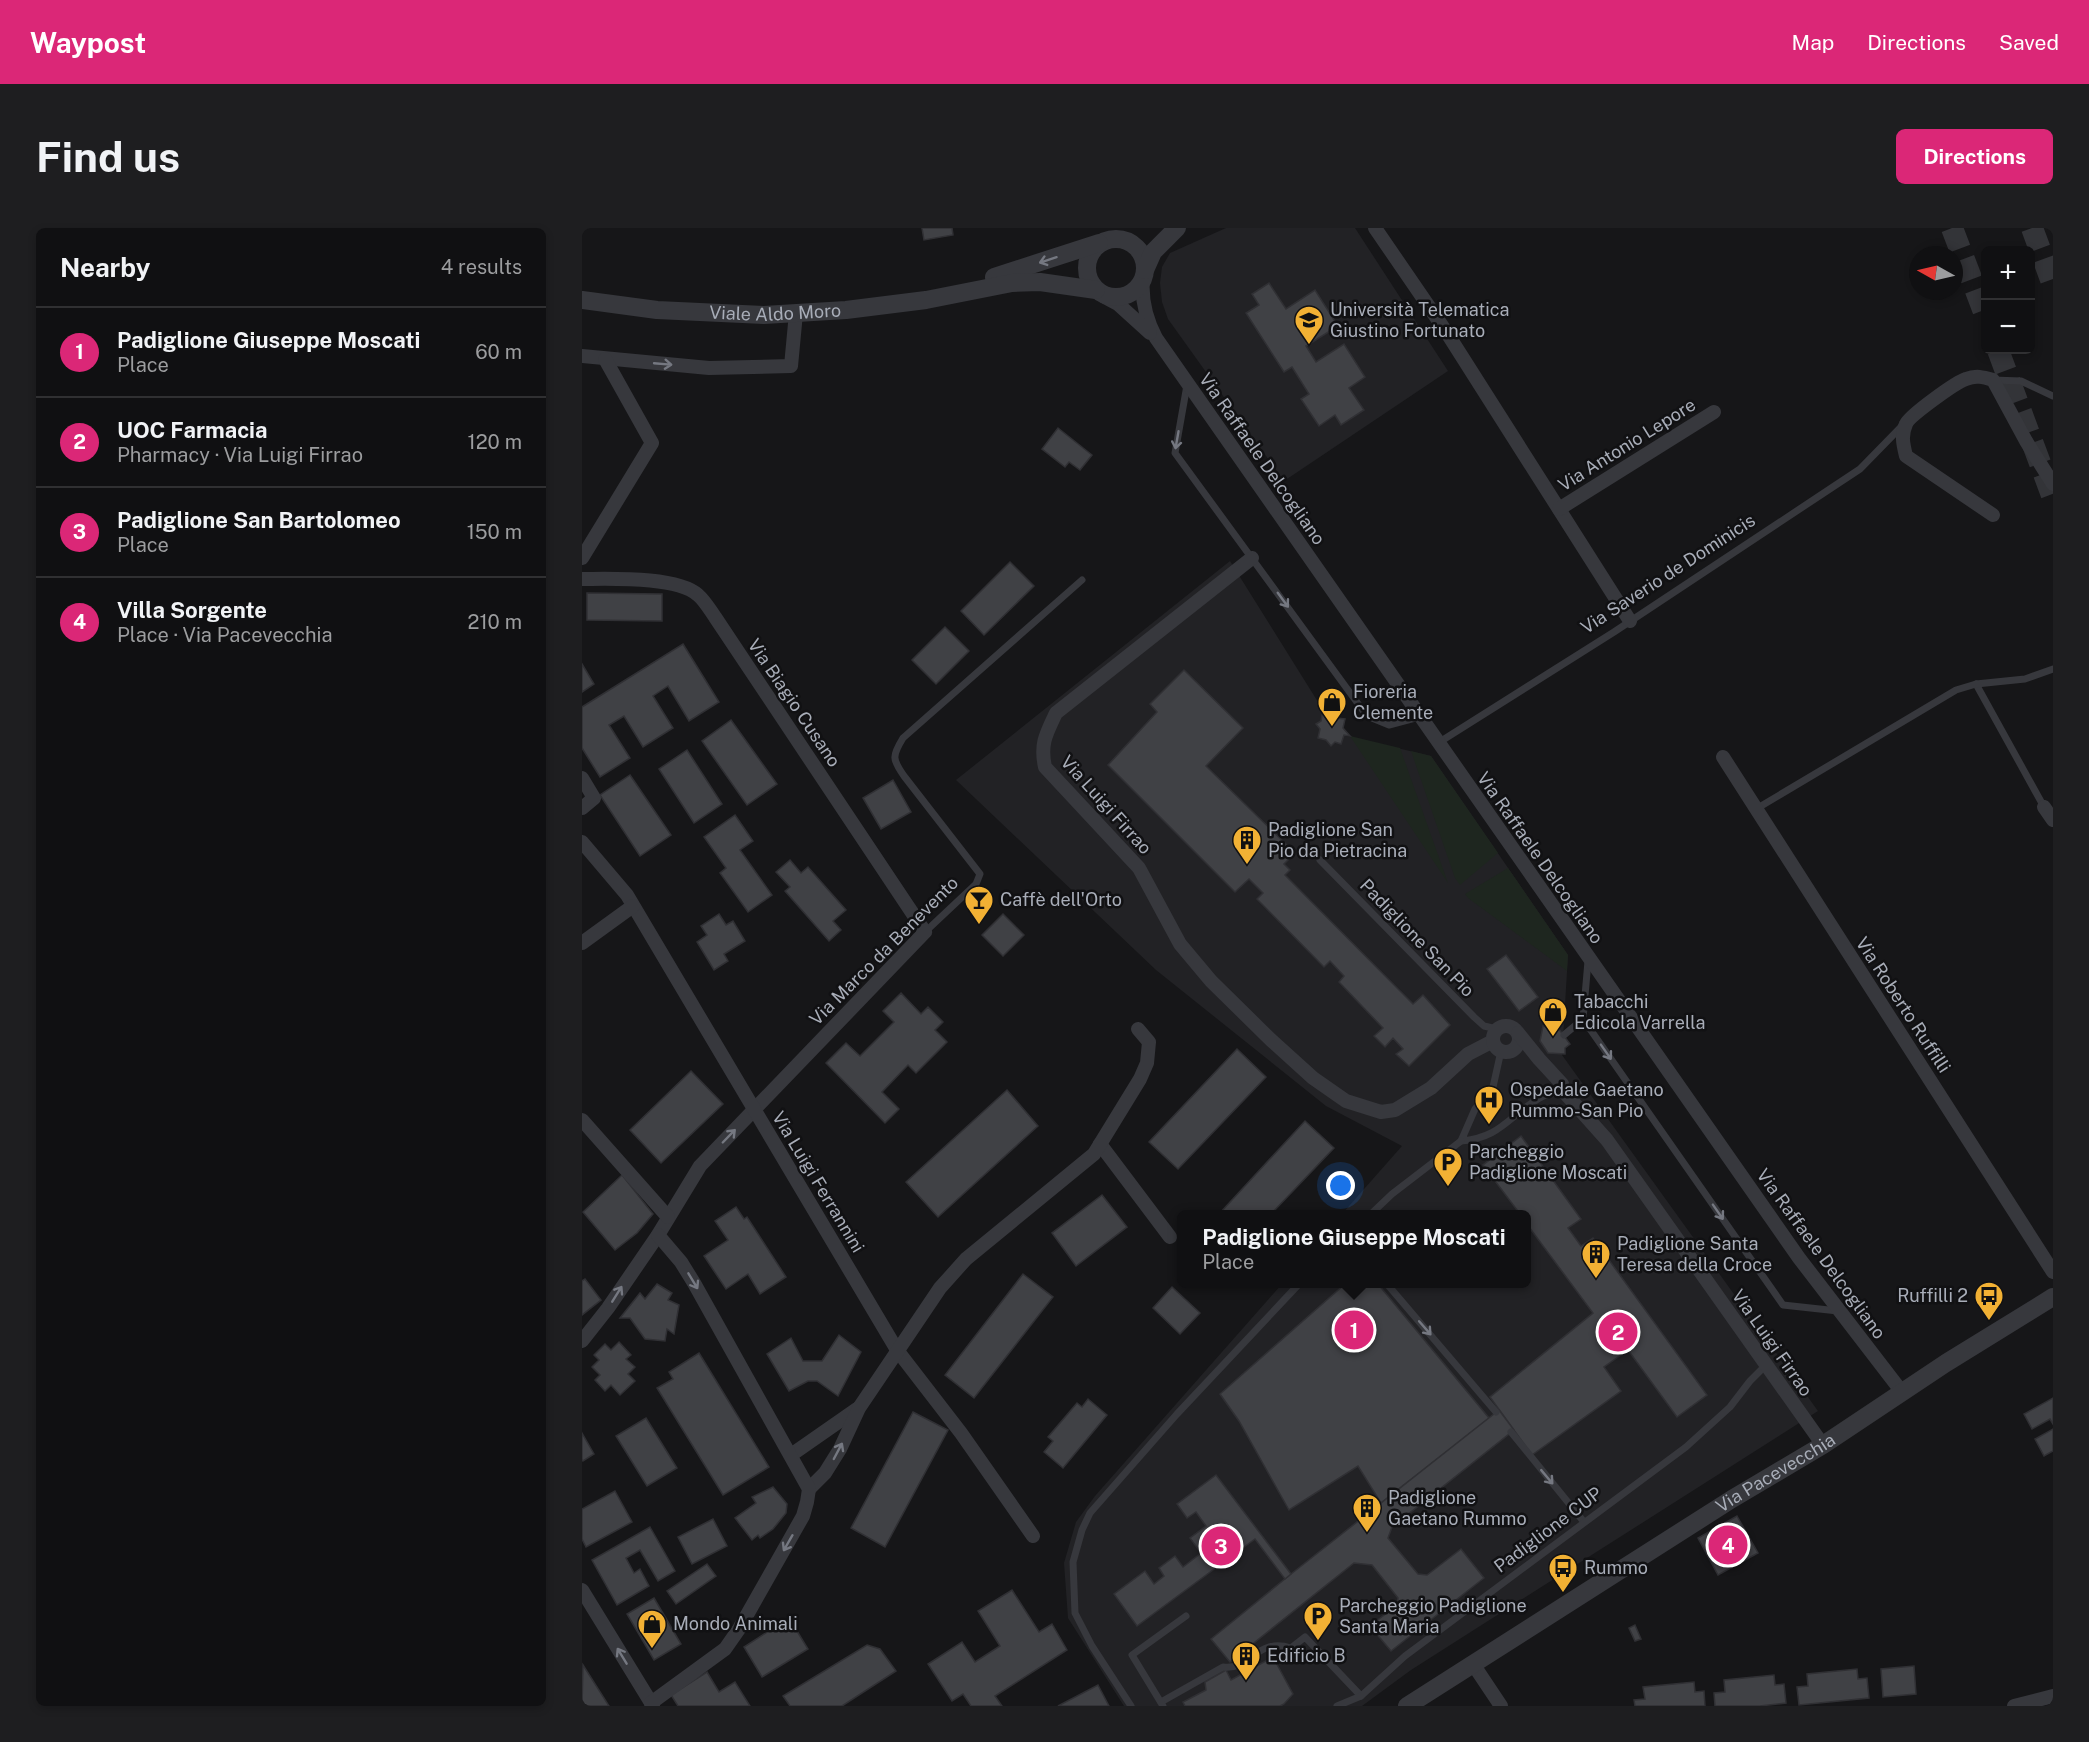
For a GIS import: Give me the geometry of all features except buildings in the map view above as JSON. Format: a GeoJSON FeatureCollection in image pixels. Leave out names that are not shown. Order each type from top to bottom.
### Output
{"type":"FeatureCollection","features":[{"type":"Feature","properties":{"kind":"street","name":"Viale Aldo Moro"},"geometry":{"type":"LineString","coordinates":[[1100,293],[1086,274],[1089,255],[1095,247],[1131,228]]}},
{"type":"Feature","properties":{"kind":"street","name":"Viale Aldo Moro"},"geometry":{"type":"LineString","coordinates":[[582,300],[657,310],[764,315],[846,310],[926,300],[1012,283],[1040,282],[1100,293],[1113,298],[1122,297],[1138,288],[1153,252],[1177,228]]}},
{"type":"Feature","properties":{"kind":"street","name":"Via Antonio Lepore"},"geometry":{"type":"LineString","coordinates":[[1375,228],[1447,333],[1630,621]]}},
{"type":"Feature","properties":{"kind":"street","name":"Viale Aldo Moro"},"geometry":{"type":"LineString","coordinates":[[965,292],[990,279],[1108,240]]}},
{"type":"Feature","properties":{"kind":"street"},"geometry":{"type":"LineString","coordinates":[[1108,240],[1123,240],[1140,251],[1144,260],[1144,274]]}},
{"type":"Feature","properties":{"kind":"street","name":"Via Raffaele Delcogliano"},"geometry":{"type":"LineString","coordinates":[[1144,274],[1142,293],[1144,307],[1156,338],[1799,1258],[1902,1392]]}},
{"type":"Feature","properties":{"kind":"street","name":"Via Raffaele Delcogliano"},"geometry":{"type":"LineString","coordinates":[[1100,293],[1118,303],[1156,338]]}},
{"type":"Feature","properties":{"kind":"street"},"geometry":{"type":"LineString","coordinates":[[582,356],[710,368],[791,366],[796,313]]}},
{"type":"Feature","properties":{"kind":"street"},"geometry":{"type":"LineString","coordinates":[[582,558],[652,443],[605,359]]}},
{"type":"Feature","properties":{"kind":"street","name":"Via Saverio de Dominicis"},"geometry":{"type":"LineString","coordinates":[[1907,421],[1966,378],[1981,376],[1993,380]]}},
{"type":"Feature","properties":{"kind":"street"},"geometry":{"type":"LineString","coordinates":[[1993,380],[2026,441],[2053,484]]}},
{"type":"Feature","properties":{"kind":"street","name":"Via Antonio Lepore"},"geometry":{"type":"LineString","coordinates":[[1559,509],[1714,412]]}},
{"type":"Feature","properties":{"kind":"street"},"geometry":{"type":"LineString","coordinates":[[1907,421],[1902,436],[1906,456],[1993,515]]}},
{"type":"Feature","properties":{"kind":"street","name":"Via Luigi Firrao"},"geometry":{"type":"LineString","coordinates":[[1252,558],[1056,713],[1044,737],[1042,753],[1045,767],[1139,867],[1180,944],[1211,981],[1313,1078],[1346,1101],[1381,1112],[1395,1110],[1431,1088],[1468,1054],[1497,1040]]}},
{"type":"Feature","properties":{"kind":"street","name":"Via Biagio Cusano"},"geometry":{"type":"LineString","coordinates":[[582,579],[622,579],[675,584],[697,594],[716,617],[925,932]]}},
{"type":"Feature","properties":{"kind":"street","name":"Via Roberto Ruffilli"},"geometry":{"type":"LineString","coordinates":[[1723,757],[2053,1272]]}},
{"type":"Feature","properties":{"kind":"street"},"geometry":{"type":"LineString","coordinates":[[582,778],[594,798],[582,808]]}},
{"type":"Feature","properties":{"kind":"street"},"geometry":{"type":"LineString","coordinates":[[2044,807],[2053,820]]}},
{"type":"Feature","properties":{"kind":"street","name":"Via Luigi Ferrannini"},"geometry":{"type":"LineString","coordinates":[[582,842],[627,895],[897,1350],[961,1433],[1033,1536]]}},
{"type":"Feature","properties":{"kind":"street"},"geometry":{"type":"LineString","coordinates":[[582,943],[633,906]]}},
{"type":"Feature","properties":{"kind":"street","name":"Via Marco da Benevento"},"geometry":{"type":"LineString","coordinates":[[582,1341],[608,1308],[658,1235],[700,1166],[925,932]]}},
{"type":"Feature","properties":{"kind":"street"},"geometry":{"type":"LineString","coordinates":[[1509,1026],[1518,1033],[1519,1042],[1514,1050],[1506,1052],[1497,1040],[1509,1026]]}},
{"type":"Feature","properties":{"kind":"street"},"geometry":{"type":"LineString","coordinates":[[582,1590],[652,1704],[724,1649],[739,1629],[803,1516],[809,1489],[825,1473],[840,1449],[859,1408],[940,1288],[966,1259],[1094,1154],[1148,1062],[1149,1042],[1138,1029]]}},
{"type":"Feature","properties":{"kind":"street","name":"Via Luigi Firrao"},"geometry":{"type":"LineString","coordinates":[[1518,1033],[1541,1052],[1562,1083],[1565,1093],[1607,1140],[1823,1445]]}},
{"type":"Feature","properties":{"kind":"street"},"geometry":{"type":"LineString","coordinates":[[582,1120],[668,1217]]}},
{"type":"Feature","properties":{"kind":"street"},"geometry":{"type":"LineString","coordinates":[[1100,1144],[1170,1237]]}},
{"type":"Feature","properties":{"kind":"street"},"geometry":{"type":"LineString","coordinates":[[658,1235],[681,1262],[694,1283],[809,1489]]}},
{"type":"Feature","properties":{"kind":"street","name":"Via Pacevecchia"},"geometry":{"type":"LineString","coordinates":[[1407,1706],[1732,1499],[1823,1445],[1902,1392],[2053,1297]]}},
{"type":"Feature","properties":{"kind":"street"},"geometry":{"type":"LineString","coordinates":[[791,1455],[859,1408]]}},
{"type":"Feature","properties":{"kind":"street"},"geometry":{"type":"LineString","coordinates":[[1473,1664],[1501,1706]]}},
{"type":"Feature","properties":{"kind":"street"},"geometry":{"type":"LineString","coordinates":[[2014,1706],[2053,1696]]}},
{"type":"Feature","properties":{"kind":"lane"},"geometry":{"type":"LineString","coordinates":[[1993,380],[2021,381],[2053,396]]}},
{"type":"Feature","properties":{"kind":"lane"},"geometry":{"type":"LineString","coordinates":[[1187,383],[1175,453],[1367,716],[1389,725],[1419,717]]}},
{"type":"Feature","properties":{"kind":"lane","name":"Via Saverio de Dominicis"},"geometry":{"type":"LineString","coordinates":[[1438,743],[1630,621],[1860,470],[1907,421]]}},
{"type":"Feature","properties":{"kind":"lane","name":"Via Marco da Benevento"},"geometry":{"type":"LineString","coordinates":[[925,932],[976,884],[980,874],[900,770],[894,753],[903,738],[1082,580]]}},
{"type":"Feature","properties":{"kind":"lane"},"geometry":{"type":"LineString","coordinates":[[1756,809],[1956,690],[1976,684],[2025,679],[2053,669]]}},
{"type":"Feature","properties":{"kind":"lane"},"geometry":{"type":"LineString","coordinates":[[1976,684],[2044,807]]}},
{"type":"Feature","properties":{"kind":"lane","name":"Padiglione San Pio"},"geometry":{"type":"LineString","coordinates":[[1320,860],[1497,1040]]}},
{"type":"Feature","properties":{"kind":"lane"},"geometry":{"type":"LineString","coordinates":[[1589,958],[1583,1020],[1783,1305],[1840,1311]]}},
{"type":"Feature","properties":{"kind":"lane"},"geometry":{"type":"LineString","coordinates":[[1564,1035],[1583,1020]]}},
{"type":"Feature","properties":{"kind":"lane"},"geometry":{"type":"LineString","coordinates":[[1376,1210],[1392,1194],[1461,1141],[1475,1108],[1493,1087],[1497,1040]]}},
{"type":"Feature","properties":{"kind":"lane"},"geometry":{"type":"LineString","coordinates":[[1461,1141],[1490,1136],[1539,1098],[1550,1094],[1565,1093]]}},
{"type":"Feature","properties":{"kind":"lane"},"geometry":{"type":"LineString","coordinates":[[1131,1706],[1092,1646],[1075,1613],[1073,1562],[1082,1530],[1090,1513],[1177,1414],[1295,1288]]}},
{"type":"Feature","properties":{"kind":"lane"},"geometry":{"type":"LineString","coordinates":[[1390,1288],[1496,1412]]}},
{"type":"Feature","properties":{"kind":"lane","name":"Padiglione CUP"},"geometry":{"type":"LineString","coordinates":[[1336,1706],[1361,1696],[1406,1656],[1686,1447],[1730,1407],[1766,1365]]}},
{"type":"Feature","properties":{"kind":"lane"},"geometry":{"type":"LineString","coordinates":[[1511,1432],[1584,1522]]}},
{"type":"Feature","properties":{"kind":"lane"},"geometry":{"type":"LineString","coordinates":[[1186,1616],[1132,1655],[1162,1704],[1223,1667],[1238,1666],[1264,1648],[1282,1645],[1291,1648],[1305,1637],[1361,1696]]}},
{"type":"Feature","properties":{"kind":"shaded area","name":"Università Telematica Giustino Fortunato"},"geometry":{"type":"Polygon","coordinates":[[[1226,228],[1355,228],[1448,371],[1284,481],[1168,319],[1162,302],[1160,283],[1162,267],[1170,253],[1226,228]]]}},
{"type":"Feature","properties":{"kind":"shaded area","name":"Ospedale Gaetano Rummo-San Pio"},"geometry":{"type":"Polygon","coordinates":[[[1230,561],[1338,734],[1431,756],[1568,955],[1562,1055],[1818,1411],[1411,1670],[1362,1706],[1124,1706],[1068,1618],[1064,1563],[1076,1522],[1095,1496],[1278,1288],[1531,1288],[1531,1210],[1346,1210],[1402,1146],[1326,1106],[1156,970],[956,780],[1230,561]]]}},
{"type":"Feature","properties":{"kind":"shaded area"},"geometry":{"type":"Polygon","coordinates":[[[1350,736],[1400,748],[1448,883],[1350,736]]]}},
{"type":"Feature","properties":{"kind":"shaded area"},"geometry":{"type":"Polygon","coordinates":[[[1411,751],[1431,756],[1498,853],[1460,885],[1455,878],[1411,751]]]}},
{"type":"Feature","properties":{"kind":"shaded area"},"geometry":{"type":"Polygon","coordinates":[[[1508,868],[1568,955],[1567,971],[1465,894],[1508,868]]]}},
{"type":"Feature","properties":{"kind":"tunnel"},"geometry":{"type":"LineString","coordinates":[[1952,228],[1981,304]]}},
{"type":"Feature","properties":{"kind":"tunnel"},"geometry":{"type":"LineString","coordinates":[[2032,228],[2053,285]]}},
{"type":"Feature","properties":{"kind":"tunnel"},"geometry":{"type":"LineString","coordinates":[[1999,354],[2053,498]]}},
{"type":"Feature","properties":{"kind":"place","name":"Università Telematica Giustino Fortunato"},"geometry":{"type":"Point","coordinates":[1309,346]}},
{"type":"Feature","properties":{"kind":"place","name":"Fioreria Clemente"},"geometry":{"type":"Point","coordinates":[1332,728]}},
{"type":"Feature","properties":{"kind":"place","name":"Padiglione San Pio da Pietracina"},"geometry":{"type":"Point","coordinates":[1247,866]}},
{"type":"Feature","properties":{"kind":"place","name":"Caffè dell'Orto"},"geometry":{"type":"Point","coordinates":[979,926]}},
{"type":"Feature","properties":{"kind":"place","name":"Tabacchi Edicola Varrella"},"geometry":{"type":"Point","coordinates":[1553,1038]}},
{"type":"Feature","properties":{"kind":"place","name":"Ospedale Gaetano Rummo-San Pio"},"geometry":{"type":"Point","coordinates":[1489,1126]}},
{"type":"Feature","properties":{"kind":"place","name":"Parcheggio Padiglione Moscati"},"geometry":{"type":"Point","coordinates":[1448,1188]}},
{"type":"Feature","properties":{"kind":"place","name":"Padiglione Santa Teresa della Croce"},"geometry":{"type":"Point","coordinates":[1596,1280]}},
{"type":"Feature","properties":{"kind":"place","name":"Ruffilli 2"},"geometry":{"type":"Point","coordinates":[1989,1322]}},
{"type":"Feature","properties":{"kind":"place","name":"Padiglione Giuseppe Moscati"},"geometry":{"type":"Point","coordinates":[1354,1330]}},
{"type":"Feature","properties":{"kind":"place","name":"UOC Farmacia"},"geometry":{"type":"Point","coordinates":[1618,1332]}},
{"type":"Feature","properties":{"kind":"place","name":"Padiglione Gaetano Rummo"},"geometry":{"type":"Point","coordinates":[1367,1534]}},
{"type":"Feature","properties":{"kind":"place","name":"Villa Sorgente"},"geometry":{"type":"Point","coordinates":[1728,1545]}},
{"type":"Feature","properties":{"kind":"place","name":"Padiglione San Bartolomeo"},"geometry":{"type":"Point","coordinates":[1221,1546]}},
{"type":"Feature","properties":{"kind":"place","name":"Rummo"},"geometry":{"type":"Point","coordinates":[1563,1594]}},
{"type":"Feature","properties":{"kind":"place","name":"Parcheggio Padiglione Santa Maria"},"geometry":{"type":"Point","coordinates":[1318,1642]}},
{"type":"Feature","properties":{"kind":"place","name":"Mondo Animali"},"geometry":{"type":"Point","coordinates":[652,1650]}},
{"type":"Feature","properties":{"kind":"place","name":"Edificio B"},"geometry":{"type":"Point","coordinates":[1246,1682]}}]}
